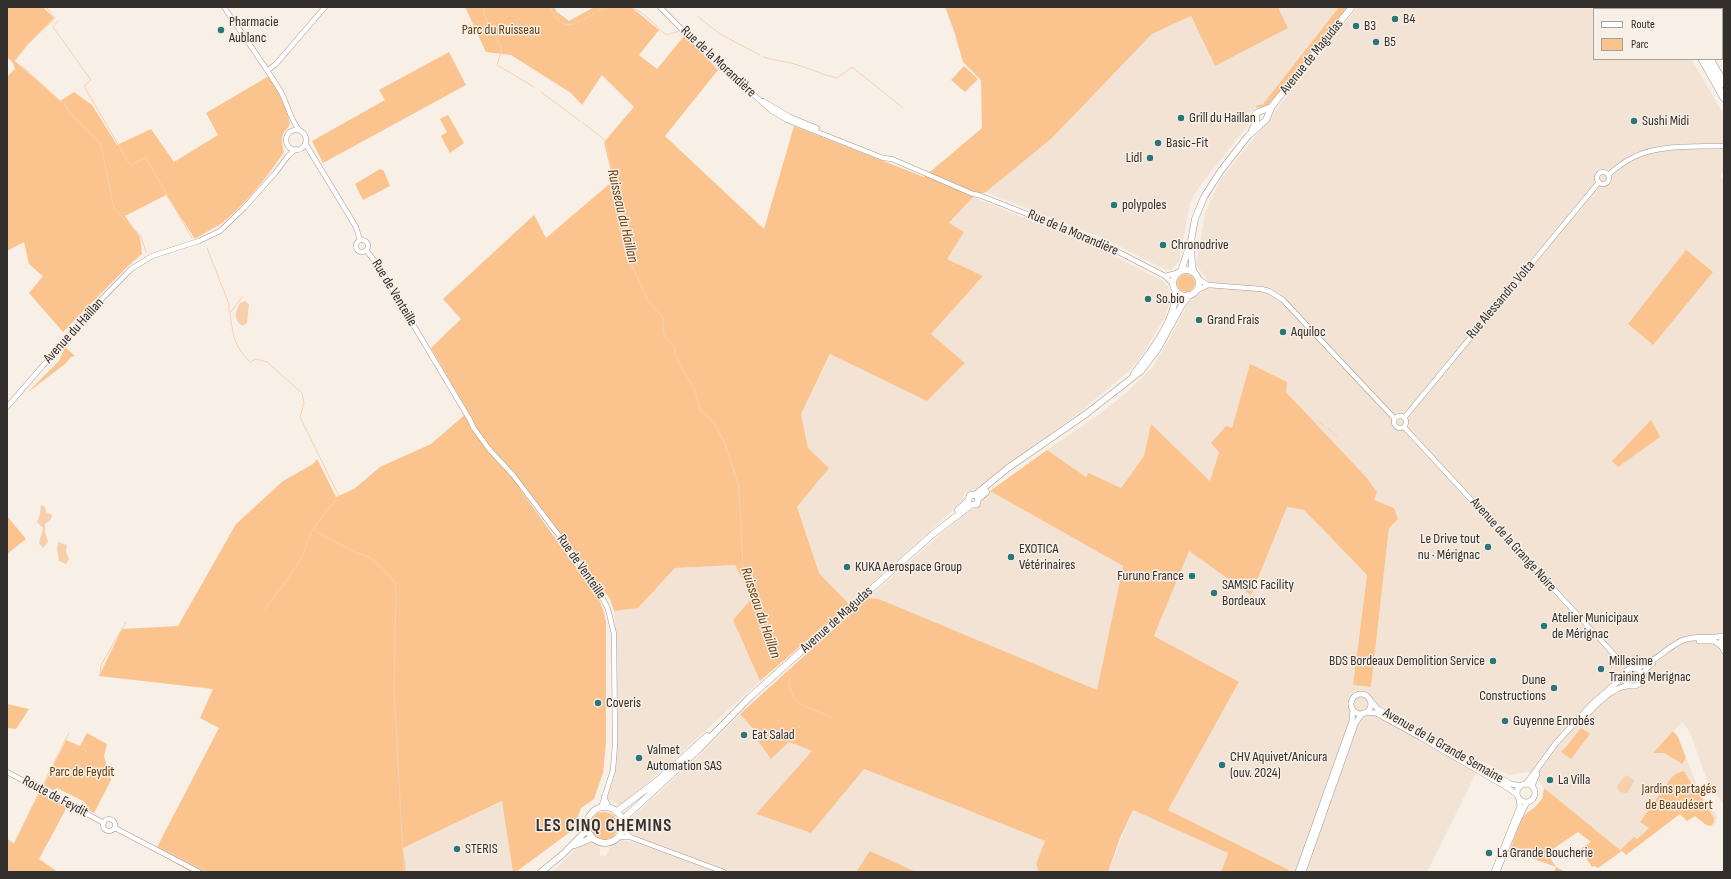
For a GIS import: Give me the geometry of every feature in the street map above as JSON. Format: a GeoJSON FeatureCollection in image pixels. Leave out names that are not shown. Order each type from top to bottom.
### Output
{"type":"FeatureCollection","features":[{"type":"Feature","properties":{"kind":"highway"},"geometry":{"type":"LineString","coordinates":[[1703,60],[1724,98]]}},
{"type":"Feature","properties":{"kind":"highway"},"geometry":{"type":"LineString","coordinates":[[1711,60],[1724,84]]}},
{"type":"Feature","properties":{"kind":"main road","name":"Avenue de Magudas"},"geometry":{"type":"LineString","coordinates":[[1265,113],[1352,7]]}},
{"type":"Feature","properties":{"kind":"main road"},"geometry":{"type":"LineString","coordinates":[[1129,380],[1152,350],[1165,328],[1172,311],[1176,298],[1173,280],[1179,272],[1191,241],[1195,219],[1204,197],[1220,172],[1248,136],[1254,126],[1256,119],[1255,115],[1258,111],[1265,113],[1266,120],[1248,136]]}},
{"type":"Feature","properties":{"kind":"main road"},"geometry":{"type":"LineString","coordinates":[[1256,119],[1259,122],[1263,122]]}},
{"type":"Feature","properties":{"kind":"main road"},"geometry":{"type":"LineString","coordinates":[[1129,380],[1141,371],[1154,356],[1171,328],[1182,305],[1198,285],[1192,266],[1191,241]]}},
{"type":"Feature","properties":{"kind":"main road"},"geometry":{"type":"LineString","coordinates":[[1179,272],[1188,270],[1195,275]]}},
{"type":"Feature","properties":{"kind":"main road"},"geometry":{"type":"LineString","coordinates":[[1176,291],[1182,295],[1192,294]]}},
{"type":"Feature","properties":{"kind":"main road","name":"Avenue de Magudas"},"geometry":{"type":"LineString","coordinates":[[622,820],[698,750],[741,706],[933,534],[969,503],[976,505],[977,497],[1013,466],[1086,414],[1129,380]]}},
{"type":"Feature","properties":{"kind":"main road"},"geometry":{"type":"LineString","coordinates":[[1722,648],[1721,641],[1724,636]]}},
{"type":"Feature","properties":{"kind":"main road"},"geometry":{"type":"LineString","coordinates":[[1494,872],[1520,806],[1518,790],[1521,786],[1526,784],[1556,743],[1592,704],[1624,677],[1628,669],[1647,664],[1669,648],[1684,640],[1724,636]]}},
{"type":"Feature","properties":{"kind":"main road"},"geometry":{"type":"LineString","coordinates":[[1532,786],[1537,773],[1551,754],[1595,706],[1619,688],[1639,684],[1642,676],[1649,666],[1671,650],[1683,644],[1696,641],[1710,641],[1722,648]]}},
{"type":"Feature","properties":{"kind":"main road"},"geometry":{"type":"LineString","coordinates":[[1636,668],[1640,671],[1642,676]]}},
{"type":"Feature","properties":{"kind":"main road"},"geometry":{"type":"LineString","coordinates":[[1624,677],[1625,682],[1629,686]]}},
{"type":"Feature","properties":{"kind":"main road"},"geometry":{"type":"LineString","coordinates":[[1298,872],[1352,721],[1353,710],[1351,703],[1355,696],[1362,694],[1369,699],[1370,708],[1356,722],[1303,872]]}},
{"type":"Feature","properties":{"kind":"main road","name":"Avenue de la Grande Semaine"},"geometry":{"type":"LineString","coordinates":[[1369,699],[1378,709],[1511,784],[1521,786]]}},
{"type":"Feature","properties":{"kind":"main road","name":"Avenue de Magudas"},"geometry":{"type":"LineString","coordinates":[[616,812],[657,781],[735,709],[741,706]]}},
{"type":"Feature","properties":{"kind":"main road"},"geometry":{"type":"LineString","coordinates":[[1353,710],[1358,713],[1364,713]]}},
{"type":"Feature","properties":{"kind":"main road","name":"Avenue de la Grande Semaine"},"geometry":{"type":"LineString","coordinates":[[1364,713],[1376,713],[1422,738],[1508,788],[1518,797]]}},
{"type":"Feature","properties":{"kind":"main road"},"geometry":{"type":"LineString","coordinates":[[1497,872],[1527,802],[1534,798],[1535,792],[1532,786],[1526,784]]}},
{"type":"Feature","properties":{"kind":"main road"},"geometry":{"type":"LineString","coordinates":[[1518,797],[1527,802]]}},
{"type":"Feature","properties":{"kind":"main road"},"geometry":{"type":"LineString","coordinates":[[601,808],[609,808],[616,812],[622,820],[622,828],[618,837],[606,843],[592,838],[587,830],[588,819],[596,810],[601,808]]}},
{"type":"Feature","properties":{"kind":"main road"},"geometry":{"type":"LineString","coordinates":[[541,872],[570,848],[587,830]]}},
{"type":"Feature","properties":{"kind":"main road"},"geometry":{"type":"LineString","coordinates":[[570,848],[592,838]]}},
{"type":"Feature","properties":{"kind":"street"},"geometry":{"type":"LineString","coordinates":[[224,7],[268,70],[300,131],[304,134],[305,143],[336,190],[340,200],[356,227],[360,240]]}},
{"type":"Feature","properties":{"kind":"street"},"geometry":{"type":"LineString","coordinates":[[268,70],[276,64],[325,7]]}},
{"type":"Feature","properties":{"kind":"street","name":"Rue de la Morandière"},"geometry":{"type":"LineString","coordinates":[[660,7],[697,45],[759,100],[790,117],[885,155],[961,187],[966,191],[1102,244],[1165,276],[1173,284]]}},
{"type":"Feature","properties":{"kind":"street"},"geometry":{"type":"LineString","coordinates":[[291,114],[292,125],[286,139],[288,145],[292,149],[312,153]]}},
{"type":"Feature","properties":{"kind":"street"},"geometry":{"type":"LineString","coordinates":[[289,133],[294,130],[300,131]]}},
{"type":"Feature","properties":{"kind":"street"},"geometry":{"type":"LineString","coordinates":[[298,149],[305,143]]}},
{"type":"Feature","properties":{"kind":"street"},"geometry":{"type":"LineString","coordinates":[[285,160],[288,145]]}},
{"type":"Feature","properties":{"kind":"street"},"geometry":{"type":"LineString","coordinates":[[1608,175],[1626,161],[1644,153],[1666,148],[1724,146]]}},
{"type":"Feature","properties":{"kind":"street","name":"Avenue du Haillan"},"geometry":{"type":"LineString","coordinates":[[7,407],[93,308],[131,270],[146,260],[166,251],[204,239],[220,231],[244,208],[285,160],[298,149]]}},
{"type":"Feature","properties":{"kind":"street"},"geometry":{"type":"LineString","coordinates":[[1605,172],[1608,175],[1609,180],[1607,183],[1602,184],[1599,182],[1597,177],[1599,174],[1605,172]]}},
{"type":"Feature","properties":{"kind":"street","name":"Rue Alessandro Volta"},"geometry":{"type":"LineString","coordinates":[[1404,418],[1599,182]]}},
{"type":"Feature","properties":{"kind":"street"},"geometry":{"type":"LineString","coordinates":[[360,240],[366,242],[368,246],[366,250],[362,252],[357,249],[356,244],[360,240]]}},
{"type":"Feature","properties":{"kind":"street","name":"Rue de Venteille"},"geometry":{"type":"LineString","coordinates":[[366,250],[378,264],[470,420],[477,429],[479,435],[489,449],[524,488],[605,601],[614,634],[615,744],[613,770],[601,808]]}},
{"type":"Feature","properties":{"kind":"street"},"geometry":{"type":"LineString","coordinates":[[1165,276],[1179,272]]}},
{"type":"Feature","properties":{"kind":"street"},"geometry":{"type":"LineString","coordinates":[[1195,275],[1208,285],[1261,289],[1276,294],[1394,418],[1394,426],[1398,428],[1404,426],[1406,421],[1404,418],[1399,415],[1394,418]]}},
{"type":"Feature","properties":{"kind":"street"},"geometry":{"type":"LineString","coordinates":[[1192,294],[1208,285]]}},
{"type":"Feature","properties":{"kind":"street","name":"Avenue de la Grange Noire"},"geometry":{"type":"LineString","coordinates":[[1404,426],[1622,664]]}},
{"type":"Feature","properties":{"kind":"street","name":"Route de Feydit"},"geometry":{"type":"LineString","coordinates":[[7,772],[104,823]]}},
{"type":"Feature","properties":{"kind":"street"},"geometry":{"type":"LineString","coordinates":[[604,795],[609,808]]}},
{"type":"Feature","properties":{"kind":"street"},"geometry":{"type":"LineString","coordinates":[[111,819],[115,822],[115,828],[111,831],[107,831],[104,827],[104,823],[111,819]]}},
{"type":"Feature","properties":{"kind":"street"},"geometry":{"type":"LineString","coordinates":[[115,828],[198,872]]}},
{"type":"Feature","properties":{"kind":"street"},"geometry":{"type":"LineString","coordinates":[[622,828],[630,837]]}},
{"type":"Feature","properties":{"kind":"street"},"geometry":{"type":"LineString","coordinates":[[618,837],[630,837],[724,872]]}},
{"type":"Feature","properties":{"kind":"shaded area"},"geometry":{"type":"Polygon","coordinates":[[[1278,7],[1339,7],[1263,104],[1255,106],[1250,113],[1251,121],[1199,187],[1190,203],[1179,261],[1171,270],[1164,269],[1105,239],[986,192],[1051,139],[1152,34],[1191,16],[1215,66],[1288,27],[1278,7]]]}},
{"type":"Feature","properties":{"kind":"shaded area"},"geometry":{"type":"Polygon","coordinates":[[[1358,7],[1661,7],[1593,8],[1593,60],[1692,60],[1724,115],[1724,170],[1720,176],[1724,180],[1724,804],[1709,786],[1690,732],[1682,722],[1653,753],[1664,753],[1681,764],[1686,758],[1700,793],[1717,816],[1713,827],[1711,826],[1714,822],[1691,780],[1684,771],[1677,773],[1640,822],[1650,828],[1636,839],[1634,837],[1620,850],[1544,788],[1537,778],[1527,772],[1509,775],[1482,761],[1427,872],[1288,872],[1289,870],[1168,810],[1239,683],[1154,636],[1189,551],[1251,595],[1287,507],[1304,510],[1367,575],[1353,685],[1371,687],[1389,528],[1394,508],[1374,500],[1377,492],[1367,478],[1286,392],[1250,365],[1232,428],[1219,451],[1210,481],[1151,424],[1144,456],[1121,488],[1090,473],[1086,477],[1047,450],[1097,416],[1125,394],[1152,368],[1173,333],[1188,303],[1205,290],[1207,279],[1196,265],[1205,214],[1219,182],[1358,7]]]}},
{"type":"Feature","properties":{"kind":"shaded area"},"geometry":{"type":"Polygon","coordinates":[[[1724,7],[1724,63],[1722,60],[1723,8],[1694,8],[1724,7]]]}},
{"type":"Feature","properties":{"kind":"shaded area"},"geometry":{"type":"Polygon","coordinates":[[[973,197],[1100,249],[1163,281],[1169,289],[1171,298],[1165,317],[1141,357],[1129,371],[1075,416],[974,491],[966,491],[963,495],[964,500],[849,604],[819,573],[797,507],[829,468],[808,448],[801,414],[831,354],[927,401],[965,363],[931,334],[983,276],[947,259],[949,224],[973,197]]]}},
{"type":"Feature","properties":{"kind":"shaded area"},"geometry":{"type":"Polygon","coordinates":[[[245,301],[249,304],[247,323],[243,326],[240,324],[236,316],[240,303],[245,301]]]}},
{"type":"Feature","properties":{"kind":"shaded area"},"geometry":{"type":"Polygon","coordinates":[[[990,491],[1123,566],[1097,691],[879,599],[868,598],[970,510],[981,505],[982,499],[990,491]]]}},
{"type":"Feature","properties":{"kind":"shaded area"},"geometry":{"type":"Polygon","coordinates":[[[41,505],[45,507],[46,512],[52,515],[51,519],[45,524],[45,532],[48,542],[43,548],[39,543],[43,528],[37,522],[41,505]]]}},
{"type":"Feature","properties":{"kind":"shaded area"},"geometry":{"type":"Polygon","coordinates":[[[58,542],[67,545],[66,551],[69,559],[66,564],[59,561],[57,549],[58,542]]]}},
{"type":"Feature","properties":{"kind":"shaded area"},"geometry":{"type":"Polygon","coordinates":[[[735,565],[752,598],[733,620],[760,681],[620,806],[611,800],[607,800],[607,794],[615,770],[618,737],[617,659],[614,611],[638,608],[675,568],[735,565]]]}},
{"type":"Feature","properties":{"kind":"shaded area"},"geometry":{"type":"Polygon","coordinates":[[[740,714],[758,734],[772,759],[788,742],[812,751],[756,814],[811,833],[863,769],[1045,841],[1036,864],[1039,872],[552,872],[578,847],[585,843],[589,842],[594,844],[600,849],[600,855],[606,856],[611,846],[619,841],[623,840],[633,842],[635,836],[627,830],[627,822],[705,750],[740,714]]]}},
{"type":"Feature","properties":{"kind":"shaded area"},"geometry":{"type":"Polygon","coordinates":[[[1626,775],[1634,780],[1634,782],[1627,793],[1619,792],[1617,786],[1626,775]]]}},
{"type":"Feature","properties":{"kind":"shaded area"},"geometry":{"type":"Polygon","coordinates":[[[503,801],[513,872],[406,872],[403,848],[503,801]]]}},
{"type":"Feature","properties":{"kind":"shaded area"},"geometry":{"type":"Polygon","coordinates":[[[1133,810],[1228,853],[1221,872],[1108,872],[1133,810]]]}},
{"type":"Feature","properties":{"kind":"green space"},"geometry":{"type":"Polygon","coordinates":[[[7,7],[43,7],[54,18],[28,44],[15,61],[60,101],[74,92],[92,105],[117,145],[151,129],[174,162],[218,135],[206,113],[269,76],[279,94],[289,118],[290,125],[282,137],[284,152],[254,191],[237,210],[219,225],[195,239],[166,195],[125,216],[140,237],[142,254],[128,266],[63,332],[29,293],[43,276],[29,264],[24,242],[7,251],[7,77],[15,69],[13,63],[7,57],[7,7]]]}},
{"type":"Feature","properties":{"kind":"green space","name":"Parc du Ruisseau"},"geometry":{"type":"Polygon","coordinates":[[[465,7],[554,7],[557,12],[569,21],[594,7],[631,7],[659,30],[639,55],[657,69],[685,35],[718,70],[665,136],[764,229],[794,126],[924,177],[982,128],[981,80],[963,62],[945,7],[1278,7],[1288,28],[1215,66],[1191,16],[1152,34],[1051,139],[986,192],[973,197],[949,223],[964,232],[947,259],[983,276],[931,334],[965,363],[927,401],[830,354],[801,414],[808,448],[829,468],[797,507],[819,573],[849,604],[760,681],[733,620],[752,598],[735,565],[675,568],[638,608],[614,611],[610,599],[525,486],[519,488],[599,599],[606,622],[606,743],[603,773],[594,799],[581,808],[574,829],[516,872],[513,872],[502,801],[403,848],[406,872],[191,872],[155,851],[219,728],[200,718],[213,689],[99,676],[122,629],[178,626],[236,524],[283,481],[313,464],[317,459],[336,497],[354,489],[380,467],[431,444],[468,412],[431,348],[461,319],[443,299],[534,215],[546,238],[613,181],[604,142],[634,107],[602,75],[582,105],[571,93],[511,55],[486,52],[465,7]]]}},
{"type":"Feature","properties":{"kind":"green space"},"geometry":{"type":"Polygon","coordinates":[[[1339,7],[1349,7],[1268,105],[1257,108],[1255,106],[1263,104],[1339,7]]]}},
{"type":"Feature","properties":{"kind":"green space"},"geometry":{"type":"Polygon","coordinates":[[[449,52],[466,85],[323,163],[312,141],[385,100],[379,90],[449,52]]]}},
{"type":"Feature","properties":{"kind":"green space"},"geometry":{"type":"Polygon","coordinates":[[[964,66],[978,79],[965,92],[951,80],[964,66]]]}},
{"type":"Feature","properties":{"kind":"green space"},"geometry":{"type":"Polygon","coordinates":[[[448,115],[464,143],[450,153],[441,136],[447,132],[440,119],[448,115]]]}},
{"type":"Feature","properties":{"kind":"green space"},"geometry":{"type":"Polygon","coordinates":[[[380,169],[384,171],[390,186],[363,200],[355,184],[380,169]]]}},
{"type":"Feature","properties":{"kind":"green space"},"geometry":{"type":"Polygon","coordinates":[[[1686,250],[1713,272],[1653,345],[1628,324],[1686,250]]]}},
{"type":"Feature","properties":{"kind":"green space"},"geometry":{"type":"Polygon","coordinates":[[[1186,274],[1190,275],[1194,279],[1194,287],[1190,291],[1186,292],[1182,291],[1178,287],[1177,283],[1178,279],[1182,275],[1186,274]]]}},
{"type":"Feature","properties":{"kind":"green space"},"geometry":{"type":"Polygon","coordinates":[[[65,347],[75,356],[71,357],[65,364],[27,393],[59,361],[65,347]]]}},
{"type":"Feature","properties":{"kind":"green space"},"geometry":{"type":"Polygon","coordinates":[[[1250,364],[1287,382],[1286,392],[1367,478],[1377,492],[1374,500],[1394,508],[1398,519],[1389,528],[1371,687],[1353,685],[1367,575],[1304,510],[1287,507],[1251,595],[1189,551],[1154,636],[1239,682],[1168,810],[1289,870],[1288,872],[1221,872],[1228,853],[1133,810],[1120,838],[1108,872],[1039,872],[1036,864],[1045,841],[864,769],[811,833],[756,814],[812,751],[789,742],[771,759],[758,741],[758,734],[740,714],[868,598],[879,599],[1097,690],[1123,566],[990,491],[1047,450],[1086,477],[1089,473],[1121,488],[1144,456],[1151,424],[1210,481],[1219,452],[1211,443],[1226,426],[1232,428],[1250,364]]]}},
{"type":"Feature","properties":{"kind":"green space"},"geometry":{"type":"Polygon","coordinates":[[[1651,420],[1660,437],[1618,467],[1612,461],[1651,420]]]}},
{"type":"Feature","properties":{"kind":"green space"},"geometry":{"type":"Polygon","coordinates":[[[7,516],[26,539],[7,554],[7,516]]]}},
{"type":"Feature","properties":{"kind":"green space"},"geometry":{"type":"Polygon","coordinates":[[[7,704],[29,709],[16,729],[7,728],[7,704]]]}},
{"type":"Feature","properties":{"kind":"green space"},"geometry":{"type":"Polygon","coordinates":[[[1581,728],[1590,734],[1571,759],[1561,752],[1581,728]]]}},
{"type":"Feature","properties":{"kind":"green space"},"geometry":{"type":"Polygon","coordinates":[[[1673,731],[1678,737],[1686,758],[1682,764],[1664,753],[1653,753],[1673,731]]]}},
{"type":"Feature","properties":{"kind":"green space","name":"Parc de Feydit"},"geometry":{"type":"Polygon","coordinates":[[[87,733],[107,744],[104,756],[111,780],[94,813],[90,811],[85,802],[57,788],[53,790],[44,785],[66,740],[80,746],[87,733]]]}},
{"type":"Feature","properties":{"kind":"green space","name":"Jardins partagés de Beaudésert"},"geometry":{"type":"Polygon","coordinates":[[[1684,771],[1714,818],[1714,822],[1711,826],[1706,825],[1695,816],[1687,821],[1680,814],[1626,855],[1622,851],[1598,868],[1595,866],[1592,867],[1580,849],[1591,842],[1578,832],[1547,853],[1556,867],[1510,850],[1522,818],[1542,799],[1544,788],[1620,850],[1634,837],[1637,839],[1649,828],[1640,822],[1672,777],[1677,773],[1684,771]]]}},
{"type":"Feature","properties":{"kind":"green space"},"geometry":{"type":"Polygon","coordinates":[[[39,792],[67,807],[39,859],[58,872],[7,872],[7,839],[14,843],[39,792]]]}},
{"type":"Feature","properties":{"kind":"green space"},"geometry":{"type":"Polygon","coordinates":[[[604,812],[614,816],[618,826],[614,836],[604,840],[594,836],[590,826],[594,816],[604,812]]]}},
{"type":"Feature","properties":{"kind":"green space"},"geometry":{"type":"Polygon","coordinates":[[[870,851],[916,872],[856,872],[870,851]]]}},
{"type":"Feature","properties":{"kind":"green space"},"geometry":{"type":"Polygon","coordinates":[[[1556,867],[1565,872],[1554,872],[1556,867]]]}},
{"type":"Feature","properties":{"kind":"waterway"},"geometry":{"type":"LineString","coordinates":[[14,61],[28,44],[55,18],[46,7]]}},
{"type":"Feature","properties":{"kind":"waterway","name":"Ruisseau du Haillan"},"geometry":{"type":"LineString","coordinates":[[484,7],[484,15],[501,47],[501,53],[497,65],[534,87]]}},
{"type":"Feature","properties":{"kind":"waterway"},"geometry":{"type":"LineString","coordinates":[[550,7],[559,21],[568,25],[580,22],[593,14]]}},
{"type":"Feature","properties":{"kind":"waterway"},"geometry":{"type":"LineString","coordinates":[[598,11],[609,7]]}},
{"type":"Feature","properties":{"kind":"waterway"},"geometry":{"type":"LineString","coordinates":[[629,7],[639,11],[666,35],[680,31]]}},
{"type":"Feature","properties":{"kind":"waterway"},"geometry":{"type":"LineString","coordinates":[[697,16],[720,34],[760,55]]}},
{"type":"Feature","properties":{"kind":"waterway"},"geometry":{"type":"LineString","coordinates":[[58,21],[53,27],[91,80],[84,86],[130,165],[146,158],[192,238]]}},
{"type":"Feature","properties":{"kind":"waterway"},"geometry":{"type":"LineString","coordinates":[[764,57],[795,64],[837,78],[852,67],[902,107]]}},
{"type":"Feature","properties":{"kind":"waterway"},"geometry":{"type":"LineString","coordinates":[[22,66],[67,107],[69,112],[101,145],[114,209],[141,236],[146,252]]}},
{"type":"Feature","properties":{"kind":"waterway","name":"Ruisseau du Haillan"},"geometry":{"type":"LineString","coordinates":[[541,92],[580,121]]}},
{"type":"Feature","properties":{"kind":"waterway","name":"Ruisseau du Haillan"},"geometry":{"type":"LineString","coordinates":[[583,123],[605,140],[624,226],[629,259],[648,301],[664,319],[664,335],[675,348],[675,354],[679,363],[695,390],[700,410],[714,423],[725,444],[739,487],[743,567],[748,576],[775,661],[779,666]]}},
{"type":"Feature","properties":{"kind":"waterway"},"geometry":{"type":"LineString","coordinates":[[207,248],[229,304],[229,312]]}},
{"type":"Feature","properties":{"kind":"waterway"},"geometry":{"type":"LineString","coordinates":[[242,297],[230,313],[233,334],[237,345],[250,362],[256,359],[267,362],[302,393],[304,403],[300,417],[339,496],[315,526],[316,532],[355,552],[371,558],[395,583],[394,691],[404,872]]}},
{"type":"Feature","properties":{"kind":"waterway"},"geometry":{"type":"LineString","coordinates":[[1318,421],[1325,426]]}},
{"type":"Feature","properties":{"kind":"waterway"},"geometry":{"type":"LineString","coordinates":[[1328,428],[1337,437]]}},
{"type":"Feature","properties":{"kind":"waterway"},"geometry":{"type":"LineString","coordinates":[[264,610],[299,562],[314,527]]}},
{"type":"Feature","properties":{"kind":"waterway"},"geometry":{"type":"LineString","coordinates":[[100,673],[101,665],[126,622]]}},
{"type":"Feature","properties":{"kind":"waterway","name":"Ruisseau du Haillan"},"geometry":{"type":"LineString","coordinates":[[787,675],[790,678],[788,683],[795,700],[800,704],[831,717]]}},
{"type":"Feature","properties":{"kind":"waterway"},"geometry":{"type":"LineString","coordinates":[[43,785],[69,733]]}},
{"type":"Feature","properties":{"kind":"waterway"},"geometry":{"type":"LineString","coordinates":[[7,840],[14,844],[40,791]]}},
{"type":"Feature","properties":{"kind":"waterway"},"geometry":{"type":"LineString","coordinates":[[161,848],[207,872]]}},
{"type":"Feature","properties":{"kind":"place","name":"B4"},"geometry":{"type":"Point","coordinates":[1395,19]}},
{"type":"Feature","properties":{"kind":"place","name":"B3"},"geometry":{"type":"Point","coordinates":[1356,26]}},
{"type":"Feature","properties":{"kind":"place","name":"Pharmacie Aublanc"},"geometry":{"type":"Point","coordinates":[221,30]}},
{"type":"Feature","properties":{"kind":"place","name":"B5"},"geometry":{"type":"Point","coordinates":[1376,42]}},
{"type":"Feature","properties":{"kind":"place","name":"Grill du Haillan"},"geometry":{"type":"Point","coordinates":[1181,118]}},
{"type":"Feature","properties":{"kind":"place","name":"Sushi Midi"},"geometry":{"type":"Point","coordinates":[1634,121]}},
{"type":"Feature","properties":{"kind":"place","name":"Basic-Fit"},"geometry":{"type":"Point","coordinates":[1158,143]}},
{"type":"Feature","properties":{"kind":"place","name":"Lidl"},"geometry":{"type":"Point","coordinates":[1150,158]}},
{"type":"Feature","properties":{"kind":"place","name":"polypoles"},"geometry":{"type":"Point","coordinates":[1114,205]}},
{"type":"Feature","properties":{"kind":"place","name":"Chronodrive"},"geometry":{"type":"Point","coordinates":[1163,245]}},
{"type":"Feature","properties":{"kind":"place","name":"So.bio"},"geometry":{"type":"Point","coordinates":[1148,299]}},
{"type":"Feature","properties":{"kind":"place","name":"Grand Frais"},"geometry":{"type":"Point","coordinates":[1199,320]}},
{"type":"Feature","properties":{"kind":"place","name":"Aquiloc"},"geometry":{"type":"Point","coordinates":[1283,332]}},
{"type":"Feature","properties":{"kind":"place","name":"Le Drive tout nu · Mérignac"},"geometry":{"type":"Point","coordinates":[1488,547]}},
{"type":"Feature","properties":{"kind":"place","name":"EXOTICA Vétérinaires"},"geometry":{"type":"Point","coordinates":[1011,557]}},
{"type":"Feature","properties":{"kind":"place","name":"KUKA Aerospace Group"},"geometry":{"type":"Point","coordinates":[847,567]}},
{"type":"Feature","properties":{"kind":"place","name":"Furuno France"},"geometry":{"type":"Point","coordinates":[1192,576]}},
{"type":"Feature","properties":{"kind":"place","name":"SAMSIC Facility Bordeaux"},"geometry":{"type":"Point","coordinates":[1214,593]}},
{"type":"Feature","properties":{"kind":"place","name":"Atelier Municipaux de Mérignac"},"geometry":{"type":"Point","coordinates":[1544,626]}},
{"type":"Feature","properties":{"kind":"place","name":"BDS Bordeaux Demolition Service"},"geometry":{"type":"Point","coordinates":[1493,661]}},
{"type":"Feature","properties":{"kind":"place","name":"Millesime Training Merignac"},"geometry":{"type":"Point","coordinates":[1601,669]}},
{"type":"Feature","properties":{"kind":"place","name":"Dune Constructions"},"geometry":{"type":"Point","coordinates":[1554,688]}},
{"type":"Feature","properties":{"kind":"place","name":"Coveris"},"geometry":{"type":"Point","coordinates":[598,703]}},
{"type":"Feature","properties":{"kind":"place","name":"Guyenne Enrobés"},"geometry":{"type":"Point","coordinates":[1505,721]}},
{"type":"Feature","properties":{"kind":"place","name":"Eat Salad"},"geometry":{"type":"Point","coordinates":[744,735]}},
{"type":"Feature","properties":{"kind":"place","name":"Valmet Automation SAS"},"geometry":{"type":"Point","coordinates":[639,758]}},
{"type":"Feature","properties":{"kind":"place","name":"CHV Aquivet/Anicura (ouv. 2024)"},"geometry":{"type":"Point","coordinates":[1222,765]}},
{"type":"Feature","properties":{"kind":"place","name":"La Villa"},"geometry":{"type":"Point","coordinates":[1550,780]}},
{"type":"Feature","properties":{"kind":"place","name":"STERIS"},"geometry":{"type":"Point","coordinates":[457,849]}},
{"type":"Feature","properties":{"kind":"place","name":"La Grande Boucherie"},"geometry":{"type":"Point","coordinates":[1489,853]}},
{"type":"Feature","properties":{"kind":"district","name":"LES CINQ CHEMINS"},"geometry":{"type":"Point","coordinates":[604,826]}}]}
